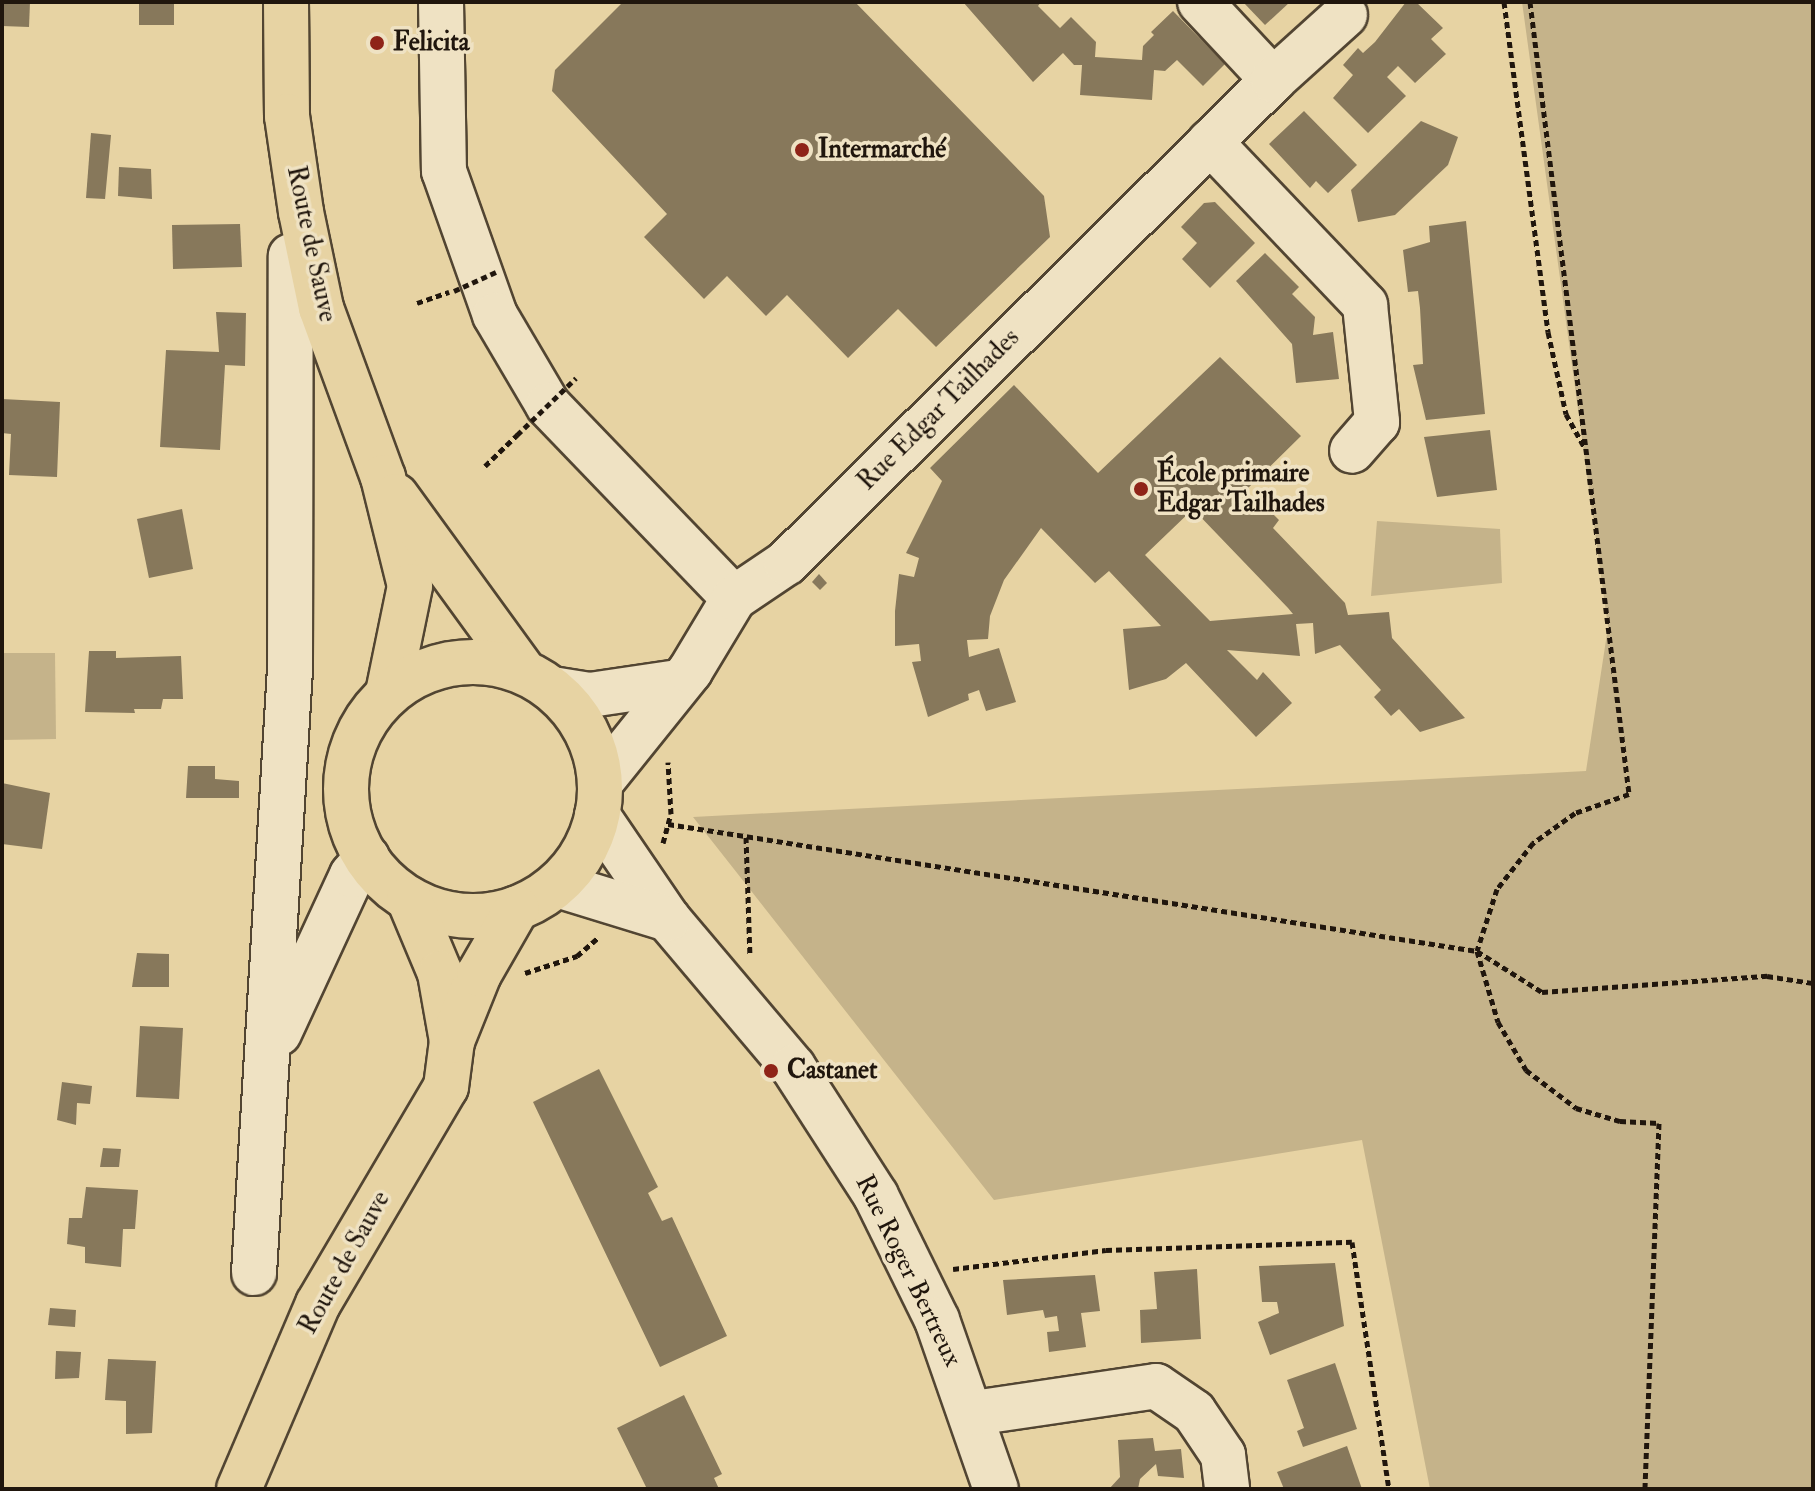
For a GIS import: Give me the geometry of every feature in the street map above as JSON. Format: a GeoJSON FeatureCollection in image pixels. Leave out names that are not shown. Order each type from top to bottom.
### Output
{"type":"FeatureCollection","features":[{"type":"Feature","properties":{"kind":"main road","name":"Route de Sauve"},"geometry":{"type":"LineString","coordinates":[[286,2],[287,116],[301,212],[321,308],[383,477],[410,586],[388,693]]}},
{"type":"Feature","properties":{"kind":"main road","name":"Route de Sauve"},"geometry":{"type":"LineString","coordinates":[[383,477],[537,680]]}},
{"type":"Feature","properties":{"kind":"main road"},"geometry":{"type":"LineString","coordinates":[[452,662],[488,662],[537,680],[577,715],[593,747],[599,799],[583,853],[557,885],[517,908],[480,916],[443,913],[409,899],[367,858],[356,840],[346,801],[348,761],[362,724],[388,693],[418,673],[452,662]]}},
{"type":"Feature","properties":{"kind":"main road","name":"Route de Sauve"},"geometry":{"type":"LineString","coordinates":[[409,899],[440,973],[452,1041]]}},
{"type":"Feature","properties":{"kind":"main road","name":"Route de Sauve"},"geometry":{"type":"LineString","coordinates":[[239,1489],[318,1304],[446,1087],[452,1041],[479,974],[517,908]]}},
{"type":"Feature","properties":{"kind":"street"},"geometry":{"type":"LineString","coordinates":[[441,2],[444,171],[495,315],[548,405],[719,584]]}},
{"type":"Feature","properties":{"kind":"street"},"geometry":{"type":"LineString","coordinates":[[1200,2],[1273,80]]}},
{"type":"Feature","properties":{"kind":"street","name":"Rue Edgar Tailhades"},"geometry":{"type":"LineString","coordinates":[[599,799],[678,682],[719,584],[786,563],[1273,80],[1345,15]]}},
{"type":"Feature","properties":{"kind":"street"},"geometry":{"type":"LineString","coordinates":[[1210,142],[1365,305],[1377,422],[1352,451]]}},
{"type":"Feature","properties":{"kind":"street"},"geometry":{"type":"LineString","coordinates":[[254,1273],[270,1053],[290,669],[291,256]]}},
{"type":"Feature","properties":{"kind":"street"},"geometry":{"type":"LineString","coordinates":[[537,680],[590,695],[678,682]]}},
{"type":"Feature","properties":{"kind":"street","name":"Rue Roger Bertreux"},"geometry":{"type":"LineString","coordinates":[[599,799],[668,919],[793,1067],[876,1196],[937,1320],[974,1413],[996,1489]]}},
{"type":"Feature","properties":{"kind":"street"},"geometry":{"type":"LineString","coordinates":[[270,1053],[352,875],[367,858]]}},
{"type":"Feature","properties":{"kind":"street"},"geometry":{"type":"LineString","coordinates":[[557,885],[668,919]]}},
{"type":"Feature","properties":{"kind":"street"},"geometry":{"type":"LineString","coordinates":[[974,1413],[1156,1386],[1194,1412],[1223,1455],[1227,1489]]}},
{"type":"Feature","properties":{"kind":"path"},"geometry":{"type":"LineString","coordinates":[[1504,2],[1548,332],[1566,414],[1586,451]]}},
{"type":"Feature","properties":{"kind":"path"},"geometry":{"type":"LineString","coordinates":[[1530,2],[1629,794],[1575,813],[1533,843],[1497,889],[1477,951],[1498,1022],[1526,1070],[1576,1108],[1620,1121],[1659,1123],[1645,1489]]}},
{"type":"Feature","properties":{"kind":"path"},"geometry":{"type":"LineString","coordinates":[[417,303],[496,272]]}},
{"type":"Feature","properties":{"kind":"path"},"geometry":{"type":"LineString","coordinates":[[485,466],[576,378]]}},
{"type":"Feature","properties":{"kind":"path"},"geometry":{"type":"LineString","coordinates":[[662,851],[668,824],[664,749]]}},
{"type":"Feature","properties":{"kind":"path"},"geometry":{"type":"LineString","coordinates":[[668,824],[1477,951],[1542,992],[1767,976],[1813,983]]}},
{"type":"Feature","properties":{"kind":"path"},"geometry":{"type":"LineString","coordinates":[[727,989],[753,945],[746,837]]}},
{"type":"Feature","properties":{"kind":"path"},"geometry":{"type":"LineString","coordinates":[[519,974],[577,956],[606,932]]}},
{"type":"Feature","properties":{"kind":"path"},"geometry":{"type":"LineString","coordinates":[[950,1269],[1106,1250],[1352,1242],[1389,1489]]}},
{"type":"Feature","properties":{"kind":"shaded area"},"geometry":{"type":"Polygon","coordinates":[[[1522,2],[1813,2],[1813,1489],[1430,1489],[1362,1140],[994,1200],[693,817],[1586,771],[1608,627],[1522,2]]]}},
{"type":"Feature","properties":{"kind":"shaded area"},"geometry":{"type":"Polygon","coordinates":[[[1377,521],[1500,529],[1502,583],[1371,596],[1377,521]]]}},
{"type":"Feature","properties":{"kind":"shaded area"},"geometry":{"type":"Polygon","coordinates":[[[2,653],[55,653],[56,739],[2,740],[2,653]]]}},
{"type":"Feature","properties":{"kind":"building"},"geometry":{"type":"Polygon","coordinates":[[[2,2],[30,2],[29,27],[2,26],[2,2]]]}},
{"type":"Feature","properties":{"kind":"building"},"geometry":{"type":"Polygon","coordinates":[[[139,2],[174,2],[174,25],[139,25],[139,2]]]}},
{"type":"Feature","properties":{"kind":"building","name":"Intermarché"},"geometry":{"type":"Polygon","coordinates":[[[623,2],[855,2],[1044,196],[1050,237],[936,347],[898,309],[848,358],[787,295],[766,316],[727,276],[704,299],[644,237],[667,214],[552,91],[555,70],[623,2]]]}},
{"type":"Feature","properties":{"kind":"building"},"geometry":{"type":"Polygon","coordinates":[[[963,2],[1041,2],[1038,6],[1060,28],[1071,17],[1096,42],[1095,57],[1142,60],[1143,46],[1154,35],[1151,32],[1173,11],[1225,64],[1203,86],[1177,60],[1165,71],[1154,70],[1152,100],[1080,95],[1082,65],[1074,65],[1063,53],[1033,82],[963,2]]]}},
{"type":"Feature","properties":{"kind":"building"},"geometry":{"type":"Polygon","coordinates":[[[1243,2],[1290,2],[1265,25],[1243,2]]]}},
{"type":"Feature","properties":{"kind":"building"},"geometry":{"type":"Polygon","coordinates":[[[1406,2],[1416,2],[1443,28],[1431,39],[1446,54],[1415,83],[1398,66],[1387,77],[1406,96],[1368,133],[1333,98],[1353,75],[1343,65],[1358,48],[1363,53],[1375,42],[1406,2]]]}},
{"type":"Feature","properties":{"kind":"building"},"geometry":{"type":"Polygon","coordinates":[[[1304,111],[1357,165],[1328,193],[1316,181],[1310,188],[1269,144],[1304,111]]]}},
{"type":"Feature","properties":{"kind":"building"},"geometry":{"type":"Polygon","coordinates":[[[1421,121],[1458,137],[1448,165],[1395,215],[1358,222],[1351,190],[1421,121]]]}},
{"type":"Feature","properties":{"kind":"building"},"geometry":{"type":"Polygon","coordinates":[[[91,133],[111,135],[105,199],[86,198],[91,133]]]}},
{"type":"Feature","properties":{"kind":"building"},"geometry":{"type":"Polygon","coordinates":[[[119,167],[151,169],[152,199],[118,196],[119,167]]]}},
{"type":"Feature","properties":{"kind":"building"},"geometry":{"type":"Polygon","coordinates":[[[1215,202],[1255,243],[1210,288],[1182,259],[1197,243],[1181,227],[1204,203],[1215,202]]]}},
{"type":"Feature","properties":{"kind":"building"},"geometry":{"type":"Polygon","coordinates":[[[1466,221],[1485,414],[1426,420],[1413,365],[1423,364],[1418,291],[1408,292],[1403,250],[1430,242],[1429,226],[1466,221]]]}},
{"type":"Feature","properties":{"kind":"building"},"geometry":{"type":"Polygon","coordinates":[[[240,224],[242,267],[173,269],[172,225],[240,224]]]}},
{"type":"Feature","properties":{"kind":"building"},"geometry":{"type":"Polygon","coordinates":[[[1265,253],[1299,287],[1292,294],[1315,317],[1313,335],[1333,332],[1339,379],[1296,383],[1292,344],[1236,281],[1265,253]]]}},
{"type":"Feature","properties":{"kind":"building"},"geometry":{"type":"Polygon","coordinates":[[[216,312],[246,313],[245,366],[225,365],[220,450],[160,447],[166,350],[219,352],[216,312]]]}},
{"type":"Feature","properties":{"kind":"building"},"geometry":{"type":"Polygon","coordinates":[[[1220,357],[1301,436],[1241,495],[1257,512],[1264,505],[1279,520],[1273,528],[1345,603],[1348,615],[1389,612],[1392,638],[1465,718],[1420,732],[1399,709],[1391,716],[1374,697],[1381,690],[1340,645],[1315,654],[1313,623],[1296,624],[1300,656],[1227,650],[1257,680],[1263,672],[1292,703],[1256,737],[1186,663],[1166,679],[1129,690],[1123,629],[1161,626],[1109,571],[1095,583],[1041,528],[1004,580],[990,616],[988,639],[967,640],[969,657],[999,648],[1016,702],[986,711],[979,690],[968,694],[969,700],[928,717],[912,662],[921,661],[919,644],[895,646],[895,611],[899,574],[914,577],[919,558],[906,553],[942,481],[930,468],[1014,385],[1098,473],[1220,357]],[[1193,509],[1145,555],[1210,621],[1293,614],[1193,509]]]}},
{"type":"Feature","properties":{"kind":"building"},"geometry":{"type":"Polygon","coordinates":[[[2,399],[60,402],[57,477],[9,475],[11,434],[2,433],[2,399]]]}},
{"type":"Feature","properties":{"kind":"building"},"geometry":{"type":"Polygon","coordinates":[[[1490,430],[1497,490],[1437,497],[1424,437],[1490,430]]]}},
{"type":"Feature","properties":{"kind":"building"},"geometry":{"type":"Polygon","coordinates":[[[182,509],[193,569],[149,578],[137,519],[182,509]]]}},
{"type":"Feature","properties":{"kind":"building"},"geometry":{"type":"Polygon","coordinates":[[[819,574],[827,583],[820,590],[812,582],[819,574]]]}},
{"type":"Feature","properties":{"kind":"building"},"geometry":{"type":"Polygon","coordinates":[[[89,651],[116,651],[116,658],[181,656],[183,699],[163,699],[161,709],[134,709],[135,713],[85,712],[89,651]]]}},
{"type":"Feature","properties":{"kind":"building"},"geometry":{"type":"Polygon","coordinates":[[[188,766],[215,766],[215,779],[239,781],[239,798],[186,798],[188,766]]]}},
{"type":"Feature","properties":{"kind":"building"},"geometry":{"type":"Polygon","coordinates":[[[2,783],[50,793],[42,849],[2,844],[2,783]]]}},
{"type":"Feature","properties":{"kind":"building"},"geometry":{"type":"Polygon","coordinates":[[[137,953],[169,954],[169,987],[132,987],[137,953]]]}},
{"type":"Feature","properties":{"kind":"building"},"geometry":{"type":"Polygon","coordinates":[[[140,1026],[183,1028],[179,1099],[136,1097],[140,1026]]]}},
{"type":"Feature","properties":{"kind":"building"},"geometry":{"type":"Polygon","coordinates":[[[599,1069],[658,1187],[648,1193],[662,1221],[672,1217],[727,1336],[660,1367],[533,1102],[599,1069]]]}},
{"type":"Feature","properties":{"kind":"building"},"geometry":{"type":"Polygon","coordinates":[[[62,1082],[92,1086],[90,1104],[77,1103],[76,1125],[57,1120],[62,1082]]]}},
{"type":"Feature","properties":{"kind":"building"},"geometry":{"type":"Polygon","coordinates":[[[103,1148],[121,1149],[119,1167],[100,1167],[103,1148]]]}},
{"type":"Feature","properties":{"kind":"building"},"geometry":{"type":"Polygon","coordinates":[[[86,1187],[138,1190],[135,1229],[123,1229],[121,1267],[85,1263],[85,1247],[67,1244],[69,1218],[82,1218],[86,1187]]]}},
{"type":"Feature","properties":{"kind":"building"},"geometry":{"type":"Polygon","coordinates":[[[1335,1263],[1344,1326],[1270,1355],[1258,1322],[1279,1313],[1277,1302],[1262,1302],[1259,1266],[1335,1263]]]}},
{"type":"Feature","properties":{"kind":"building"},"geometry":{"type":"Polygon","coordinates":[[[1197,1269],[1201,1339],[1141,1343],[1140,1310],[1157,1309],[1154,1272],[1197,1269]]]}},
{"type":"Feature","properties":{"kind":"building"},"geometry":{"type":"Polygon","coordinates":[[[1095,1275],[1100,1311],[1081,1313],[1086,1347],[1049,1352],[1047,1332],[1059,1331],[1057,1316],[1045,1318],[1043,1310],[1007,1315],[1003,1280],[1095,1275]]]}},
{"type":"Feature","properties":{"kind":"building"},"geometry":{"type":"Polygon","coordinates":[[[50,1308],[76,1310],[75,1327],[48,1325],[50,1308]]]}},
{"type":"Feature","properties":{"kind":"building"},"geometry":{"type":"Polygon","coordinates":[[[56,1351],[81,1352],[79,1378],[55,1379],[56,1351]]]}},
{"type":"Feature","properties":{"kind":"building"},"geometry":{"type":"Polygon","coordinates":[[[108,1359],[156,1361],[152,1433],[126,1434],[126,1401],[105,1400],[108,1359]]]}},
{"type":"Feature","properties":{"kind":"building"},"geometry":{"type":"Polygon","coordinates":[[[1335,1363],[1357,1429],[1303,1447],[1297,1431],[1304,1428],[1287,1380],[1335,1363]]]}},
{"type":"Feature","properties":{"kind":"building"},"geometry":{"type":"Polygon","coordinates":[[[684,1395],[722,1474],[714,1478],[719,1489],[647,1489],[617,1428],[684,1395]]]}},
{"type":"Feature","properties":{"kind":"building"},"geometry":{"type":"Polygon","coordinates":[[[1153,1438],[1155,1451],[1181,1449],[1184,1478],[1158,1476],[1156,1464],[1140,1479],[1138,1489],[1109,1489],[1120,1477],[1118,1440],[1153,1438]]]}},
{"type":"Feature","properties":{"kind":"building"},"geometry":{"type":"Polygon","coordinates":[[[1347,1446],[1362,1489],[1284,1489],[1277,1472],[1347,1446]]]}},
{"type":"Feature","properties":{"kind":"place","name":"Felicita"},"geometry":{"type":"Point","coordinates":[377,43]}},
{"type":"Feature","properties":{"kind":"place","name":"Intermarché"},"geometry":{"type":"Point","coordinates":[802,150]}},
{"type":"Feature","properties":{"kind":"place","name":"École primaire Edgar Tailhades"},"geometry":{"type":"Point","coordinates":[1141,489]}},
{"type":"Feature","properties":{"kind":"place","name":"Castanet"},"geometry":{"type":"Point","coordinates":[771,1071]}}]}
